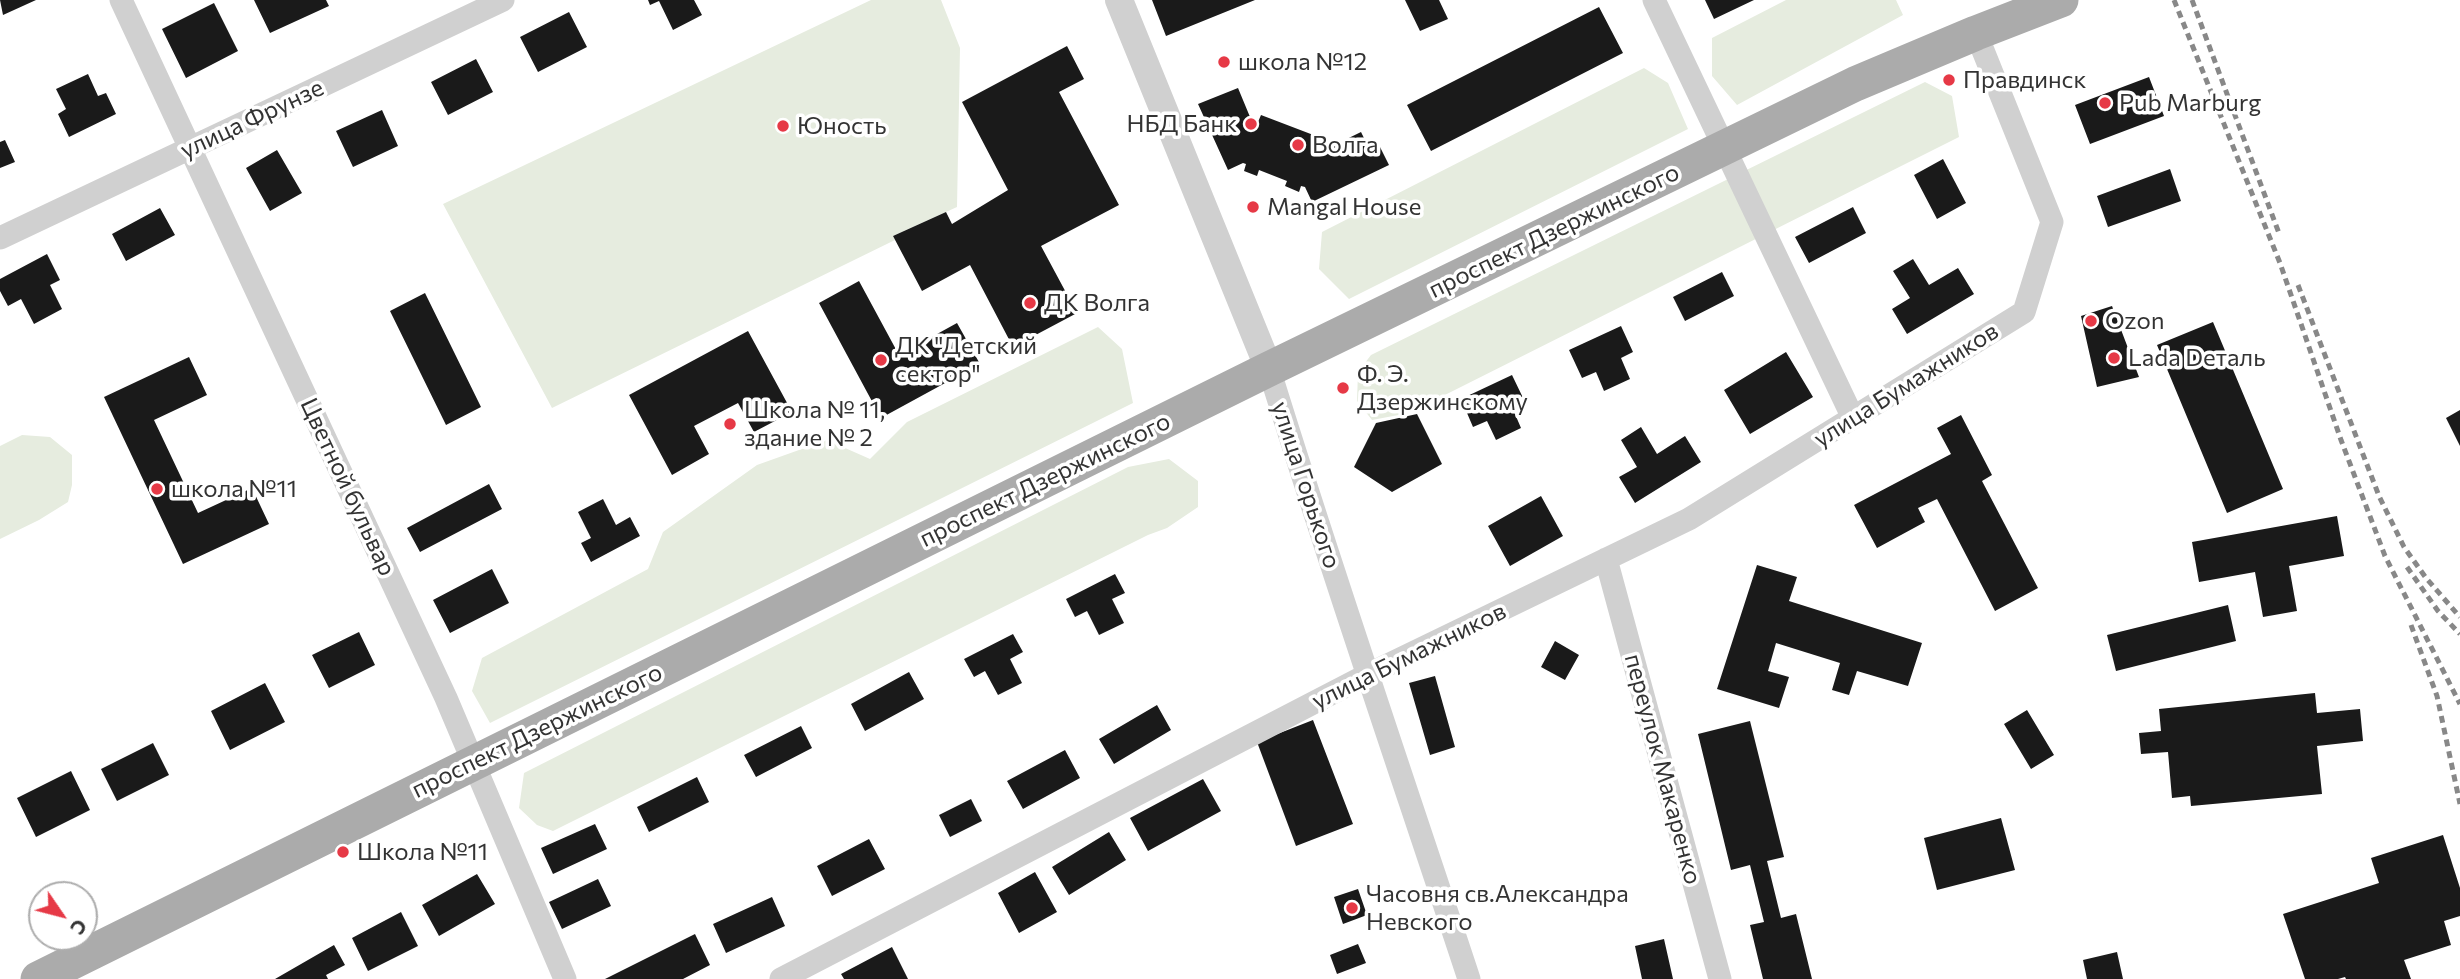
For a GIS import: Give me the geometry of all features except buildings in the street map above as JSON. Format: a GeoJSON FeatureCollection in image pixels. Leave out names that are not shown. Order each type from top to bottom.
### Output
{"type":"FeatureCollection","features":[{"type":"Feature","properties":{"kind":"main road","name":"проспект Дзержинского"},"geometry":{"type":"LineString","coordinates":[[38,979],[1269,369],[1880,73],[2061,0]]}},
{"type":"Feature","properties":{"kind":"street","name":"Цветной бульвар"},"geometry":{"type":"LineString","coordinates":[[121,0],[446,698],[565,979]]}},
{"type":"Feature","properties":{"kind":"street","name":"улица Фрунзе"},"geometry":{"type":"LineString","coordinates":[[0,238],[503,0]]}},
{"type":"Feature","properties":{"kind":"street","name":"улица Горького"},"geometry":{"type":"LineString","coordinates":[[1119,0],[1269,369],[1316,521],[1469,979]]}},
{"type":"Feature","properties":{"kind":"street"},"geometry":{"type":"LineString","coordinates":[[1654,0],[1853,418]]}},
{"type":"Feature","properties":{"kind":"street","name":"улица Бумажников"},"geometry":{"type":"LineString","coordinates":[[781,979],[1369,674],[1689,519],[2024,312],[2052,222],[1976,33]]}},
{"type":"Feature","properties":{"kind":"street","name":"переулок Макаренко"},"geometry":{"type":"LineString","coordinates":[[1606,559],[1720,979]]}},
{"type":"Feature","properties":{"kind":"shaded area","name":"Юность"},"geometry":{"type":"Polygon","coordinates":[[[871,0],[941,0],[960,48],[957,207],[893,236],[895,240],[552,408],[443,204],[871,0]]]}},
{"type":"Feature","properties":{"kind":"shaded area"},"geometry":{"type":"Polygon","coordinates":[[[1786,0],[1896,0],[1903,15],[1737,105],[1712,76],[1712,38],[1786,0]]]}},
{"type":"Feature","properties":{"kind":"shaded area"},"geometry":{"type":"Polygon","coordinates":[[[1644,68],[1668,83],[1688,129],[1349,299],[1319,269],[1322,232],[1644,68]]]}},
{"type":"Feature","properties":{"kind":"shaded area"},"geometry":{"type":"Polygon","coordinates":[[[1925,82],[1952,96],[1959,137],[1409,413],[1372,420],[1357,401],[1358,372],[1371,355],[1925,82]]]}},
{"type":"Feature","properties":{"kind":"shaded area"},"geometry":{"type":"Polygon","coordinates":[[[1098,327],[1122,349],[1133,403],[490,723],[472,691],[482,658],[648,569],[663,532],[757,465],[827,440],[870,459],[907,422],[1098,327]]]}},
{"type":"Feature","properties":{"kind":"shaded area"},"geometry":{"type":"Polygon","coordinates":[[[22,435],[50,437],[72,455],[72,485],[68,502],[0,539],[0,446],[22,435]]]}},
{"type":"Feature","properties":{"kind":"shaded area"},"geometry":{"type":"Polygon","coordinates":[[[1169,459],[1198,481],[1198,507],[1167,528],[1148,535],[553,831],[537,825],[519,808],[524,773],[1128,467],[1169,459]]]}},
{"type":"Feature","properties":{"kind":"railway"},"geometry":{"type":"LineString","coordinates":[[2174,0],[2280,263],[2341,440],[2385,556],[2460,704]]}},
{"type":"Feature","properties":{"kind":"railway"},"geometry":{"type":"LineString","coordinates":[[2192,0],[2280,236]]}},
{"type":"Feature","properties":{"kind":"railway"},"geometry":{"type":"LineString","coordinates":[[2298,285],[2379,496],[2404,547],[2426,578],[2460,617]]}},
{"type":"Feature","properties":{"kind":"railway"},"geometry":{"type":"LineString","coordinates":[[2407,567],[2438,611],[2460,634]]}},
{"type":"Feature","properties":{"kind":"railway"},"geometry":{"type":"LineString","coordinates":[[2411,625],[2437,696],[2460,804]]}},
{"type":"Feature","properties":{"kind":"place","name":"школа №12"},"geometry":{"type":"Point","coordinates":[1224,62]}},
{"type":"Feature","properties":{"kind":"place","name":"Правдинск"},"geometry":{"type":"Point","coordinates":[1949,80]}},
{"type":"Feature","properties":{"kind":"place","name":"Pub Marburg"},"geometry":{"type":"Point","coordinates":[2105,103]}},
{"type":"Feature","properties":{"kind":"place","name":"НБД Банк"},"geometry":{"type":"Point","coordinates":[1251,124]}},
{"type":"Feature","properties":{"kind":"place","name":"Юность"},"geometry":{"type":"Point","coordinates":[783,126]}},
{"type":"Feature","properties":{"kind":"place","name":"Волга"},"geometry":{"type":"Point","coordinates":[1298,145]}},
{"type":"Feature","properties":{"kind":"place","name":"Mangal House"},"geometry":{"type":"Point","coordinates":[1253,207]}},
{"type":"Feature","properties":{"kind":"place","name":"ДК Волга"},"geometry":{"type":"Point","coordinates":[1030,303]}},
{"type":"Feature","properties":{"kind":"place","name":"Ozon"},"geometry":{"type":"Point","coordinates":[2091,321]}},
{"type":"Feature","properties":{"kind":"place","name":"Lada Dеталь"},"geometry":{"type":"Point","coordinates":[2114,358]}},
{"type":"Feature","properties":{"kind":"place","name":"ДК \"Детский сектор\""},"geometry":{"type":"Point","coordinates":[881,360]}},
{"type":"Feature","properties":{"kind":"place","name":"Ф. Э. Дзержинскому"},"geometry":{"type":"Point","coordinates":[1343,388]}},
{"type":"Feature","properties":{"kind":"place","name":"Школа № 11, здание № 2"},"geometry":{"type":"Point","coordinates":[730,424]}},
{"type":"Feature","properties":{"kind":"place","name":"школа №11"},"geometry":{"type":"Point","coordinates":[157,489]}},
{"type":"Feature","properties":{"kind":"place","name":"Школа №11"},"geometry":{"type":"Point","coordinates":[343,852]}},
{"type":"Feature","properties":{"kind":"place","name":"Часовня св.Александра Невского"},"geometry":{"type":"Point","coordinates":[1352,908]}}]}
